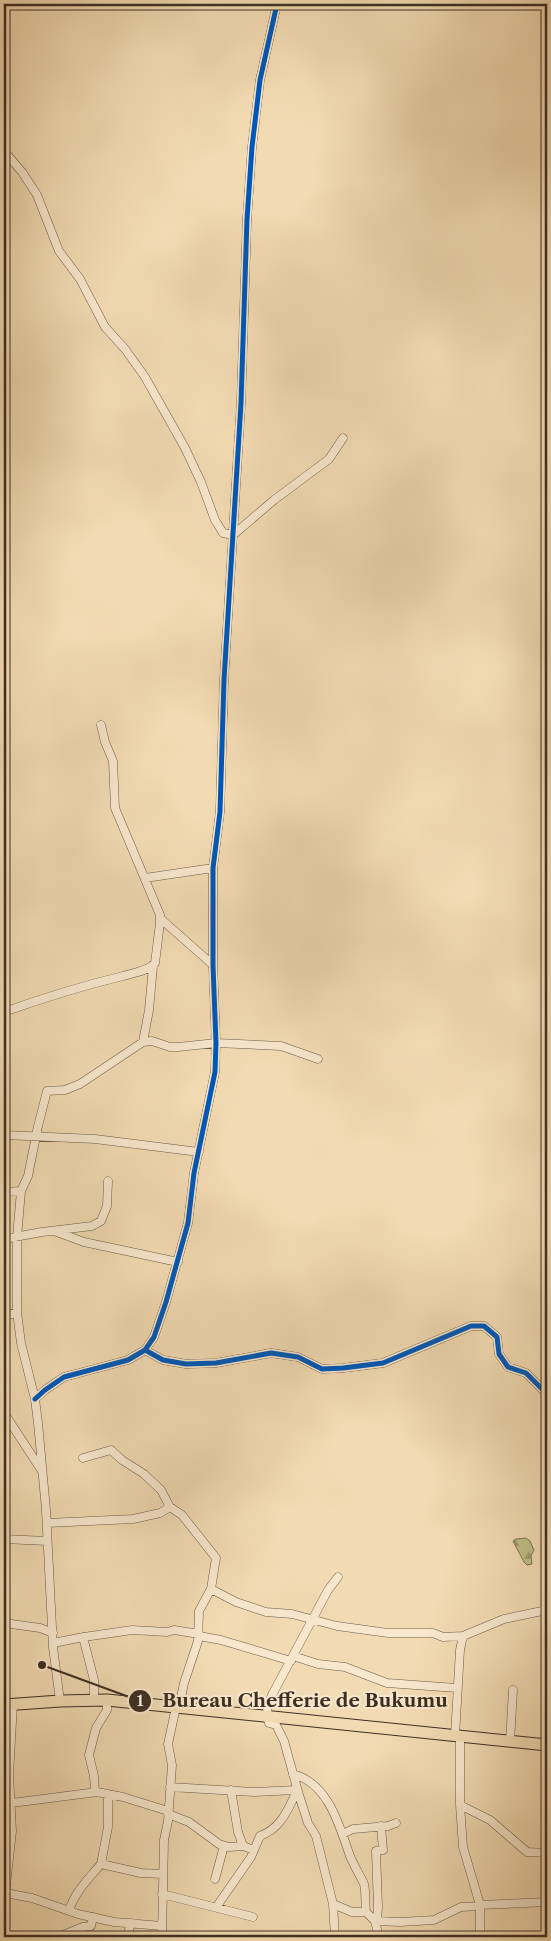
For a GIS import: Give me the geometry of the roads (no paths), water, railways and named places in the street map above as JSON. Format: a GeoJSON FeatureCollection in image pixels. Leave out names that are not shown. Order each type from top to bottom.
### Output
{"type":"FeatureCollection","features":[{"type":"Feature","properties":{"kind":"highway"},"geometry":{"type":"LineString","coordinates":[[8,1704],[60,1700],[107,1700],[547,1745]]}},
{"type":"Feature","properties":{"kind":"street"},"geometry":{"type":"LineString","coordinates":[[35,1399],[64,1377],[128,1360],[145,1350],[154,1337],[166,1302],[188,1223],[194,1173],[214,1072],[216,1043],[213,965],[213,868],[220,812],[224,680],[240,403],[247,219],[252,146],[260,80],[276,4]]}},
{"type":"Feature","properties":{"kind":"street"},"geometry":{"type":"LineString","coordinates":[[4,151],[22,172],[37,195],[59,251],[80,279],[105,327],[126,349],[145,377],[186,448],[215,520],[224,533],[232,535]]}},
{"type":"Feature","properties":{"kind":"street"},"geometry":{"type":"LineString","coordinates":[[232,535],[274,500],[329,459],[343,438]]}},
{"type":"Feature","properties":{"kind":"street"},"geometry":{"type":"LineString","coordinates":[[101,725],[113,762],[115,808],[161,919],[213,965]]}},
{"type":"Feature","properties":{"kind":"street"},"geometry":{"type":"LineString","coordinates":[[145,878],[213,868]]}},
{"type":"Feature","properties":{"kind":"street"},"geometry":{"type":"LineString","coordinates":[[143,1042],[161,919]]}},
{"type":"Feature","properties":{"kind":"street"},"geometry":{"type":"LineString","coordinates":[[4,1012],[76,988],[132,974],[153,966]]}},
{"type":"Feature","properties":{"kind":"street"},"geometry":{"type":"LineString","coordinates":[[60,1700],[53,1643],[47,1522],[35,1399],[21,1343],[16,1312],[17,1237],[21,1191],[28,1176],[47,1091],[65,1090],[80,1084],[143,1042],[152,1041],[170,1047],[216,1043],[285,1047],[318,1059]]}},
{"type":"Feature","properties":{"kind":"street"},"geometry":{"type":"LineString","coordinates":[[4,1135],[35,1138],[95,1139],[199,1152]]}},
{"type":"Feature","properties":{"kind":"street"},"geometry":{"type":"LineString","coordinates":[[4,1239],[53,1230],[92,1226],[101,1221],[107,1206],[108,1181]]}},
{"type":"Feature","properties":{"kind":"street"},"geometry":{"type":"LineString","coordinates":[[4,1192],[21,1191]]}},
{"type":"Feature","properties":{"kind":"street"},"geometry":{"type":"LineString","coordinates":[[53,1230],[84,1242],[178,1262]]}},
{"type":"Feature","properties":{"kind":"street"},"geometry":{"type":"LineString","coordinates":[[4,1317],[16,1312]]}},
{"type":"Feature","properties":{"kind":"street"},"geometry":{"type":"LineString","coordinates":[[145,1350],[163,1360],[186,1364],[216,1364],[271,1353],[298,1357],[322,1369],[343,1368],[382,1363],[471,1326],[484,1326],[497,1337],[498,1354],[508,1367],[526,1373],[547,1394]]}},
{"type":"Feature","properties":{"kind":"street"},"geometry":{"type":"LineString","coordinates":[[4,1413],[43,1473]]}},
{"type":"Feature","properties":{"kind":"street"},"geometry":{"type":"LineString","coordinates":[[83,1458],[111,1450],[122,1460],[144,1474],[161,1490],[170,1507],[182,1515],[216,1558],[212,1589],[199,1611],[197,1648],[184,1683],[168,1744],[172,1764],[164,1840],[162,1937]]}},
{"type":"Feature","properties":{"kind":"street"},"geometry":{"type":"LineString","coordinates":[[47,1522],[133,1519],[160,1513],[170,1507]]}},
{"type":"Feature","properties":{"kind":"street"},"geometry":{"type":"LineString","coordinates":[[4,1539],[47,1541]]}},
{"type":"Feature","properties":{"kind":"street"},"geometry":{"type":"LineString","coordinates":[[334,1937],[333,1904],[316,1836],[308,1823],[284,1741],[276,1725],[269,1723],[266,1716],[268,1706],[292,1659],[328,1590],[338,1577]]}},
{"type":"Feature","properties":{"kind":"street"},"geometry":{"type":"LineString","coordinates":[[212,1589],[236,1602],[266,1612],[292,1614],[337,1626],[388,1633],[433,1633],[443,1637],[463,1636],[504,1619],[547,1610]]}},
{"type":"Feature","properties":{"kind":"street"},"geometry":{"type":"LineString","coordinates":[[4,1623],[40,1628],[53,1633]]}},
{"type":"Feature","properties":{"kind":"street"},"geometry":{"type":"LineString","coordinates":[[53,1643],[132,1630],[167,1632],[174,1630],[221,1640],[292,1659],[345,1667],[387,1683],[457,1688]]}},
{"type":"Feature","properties":{"kind":"street"},"geometry":{"type":"LineString","coordinates":[[463,1636],[457,1688],[460,1805],[463,1847],[480,1905],[480,1937]]}},
{"type":"Feature","properties":{"kind":"street"},"geometry":{"type":"LineString","coordinates":[[83,1637],[94,1680],[94,1700]]}},
{"type":"Feature","properties":{"kind":"street"},"geometry":{"type":"LineString","coordinates":[[510,1742],[513,1690]]}},
{"type":"Feature","properties":{"kind":"street"},"geometry":{"type":"LineString","coordinates":[[95,1792],[94,1776],[89,1755],[96,1728],[107,1710],[107,1700]]}},
{"type":"Feature","properties":{"kind":"street"},"geometry":{"type":"LineString","coordinates":[[4,1903],[12,1831],[7,1804],[9,1775],[8,1704]]}},
{"type":"Feature","properties":{"kind":"street"},"geometry":{"type":"LineString","coordinates":[[293,1774],[304,1777],[325,1796],[339,1822],[353,1863],[364,1886],[366,1912]]}},
{"type":"Feature","properties":{"kind":"street"},"geometry":{"type":"LineString","coordinates":[[170,1787],[254,1792],[298,1792]]}},
{"type":"Feature","properties":{"kind":"street"},"geometry":{"type":"LineString","coordinates":[[231,1790],[238,1832],[243,1846]]}},
{"type":"Feature","properties":{"kind":"street"},"geometry":{"type":"LineString","coordinates":[[7,1804],[95,1792],[108,1794],[168,1812],[189,1822],[224,1846],[243,1846],[254,1850]]}},
{"type":"Feature","properties":{"kind":"street"},"geometry":{"type":"LineString","coordinates":[[217,1906],[254,1850],[260,1836],[271,1832],[277,1827],[298,1792]]}},
{"type":"Feature","properties":{"kind":"street"},"geometry":{"type":"LineString","coordinates":[[69,1911],[71,1903],[79,1891],[101,1864],[108,1826],[108,1794]]}},
{"type":"Feature","properties":{"kind":"street"},"geometry":{"type":"LineString","coordinates":[[460,1805],[490,1820],[527,1852],[547,1853]]}},
{"type":"Feature","properties":{"kind":"street"},"geometry":{"type":"LineString","coordinates":[[343,1834],[353,1829],[388,1826],[396,1823]]}},
{"type":"Feature","properties":{"kind":"street"},"geometry":{"type":"LineString","coordinates":[[379,1937],[376,1921],[378,1908],[376,1851],[383,1850],[381,1826]]}},
{"type":"Feature","properties":{"kind":"street"},"geometry":{"type":"LineString","coordinates":[[216,1879],[224,1846]]}},
{"type":"Feature","properties":{"kind":"street"},"geometry":{"type":"LineString","coordinates":[[101,1864],[141,1873],[163,1874]]}},
{"type":"Feature","properties":{"kind":"street"},"geometry":{"type":"LineString","coordinates":[[364,1886],[376,1883]]}},
{"type":"Feature","properties":{"kind":"street"},"geometry":{"type":"LineString","coordinates":[[5,1890],[93,1917],[162,1926]]}},
{"type":"Feature","properties":{"kind":"street"},"geometry":{"type":"LineString","coordinates":[[162,1894],[217,1906],[253,1917]]}},
{"type":"Feature","properties":{"kind":"street"},"geometry":{"type":"LineString","coordinates":[[333,1904],[352,1912],[366,1912],[376,1921],[400,1922],[434,1920],[461,1908],[480,1905],[547,1902]]}},
{"type":"Feature","properties":{"kind":"street"},"geometry":{"type":"LineString","coordinates":[[58,1937],[83,1926],[91,1926],[93,1917]]}},
{"type":"Feature","properties":{"kind":"street"},"geometry":{"type":"LineString","coordinates":[[127,1937],[131,1923]]}},
{"type":"Feature","properties":{"kind":"place","name":"Bureau Chefferie de Bukumu"},"geometry":{"type":"Point","coordinates":[42,1665]}}]}
